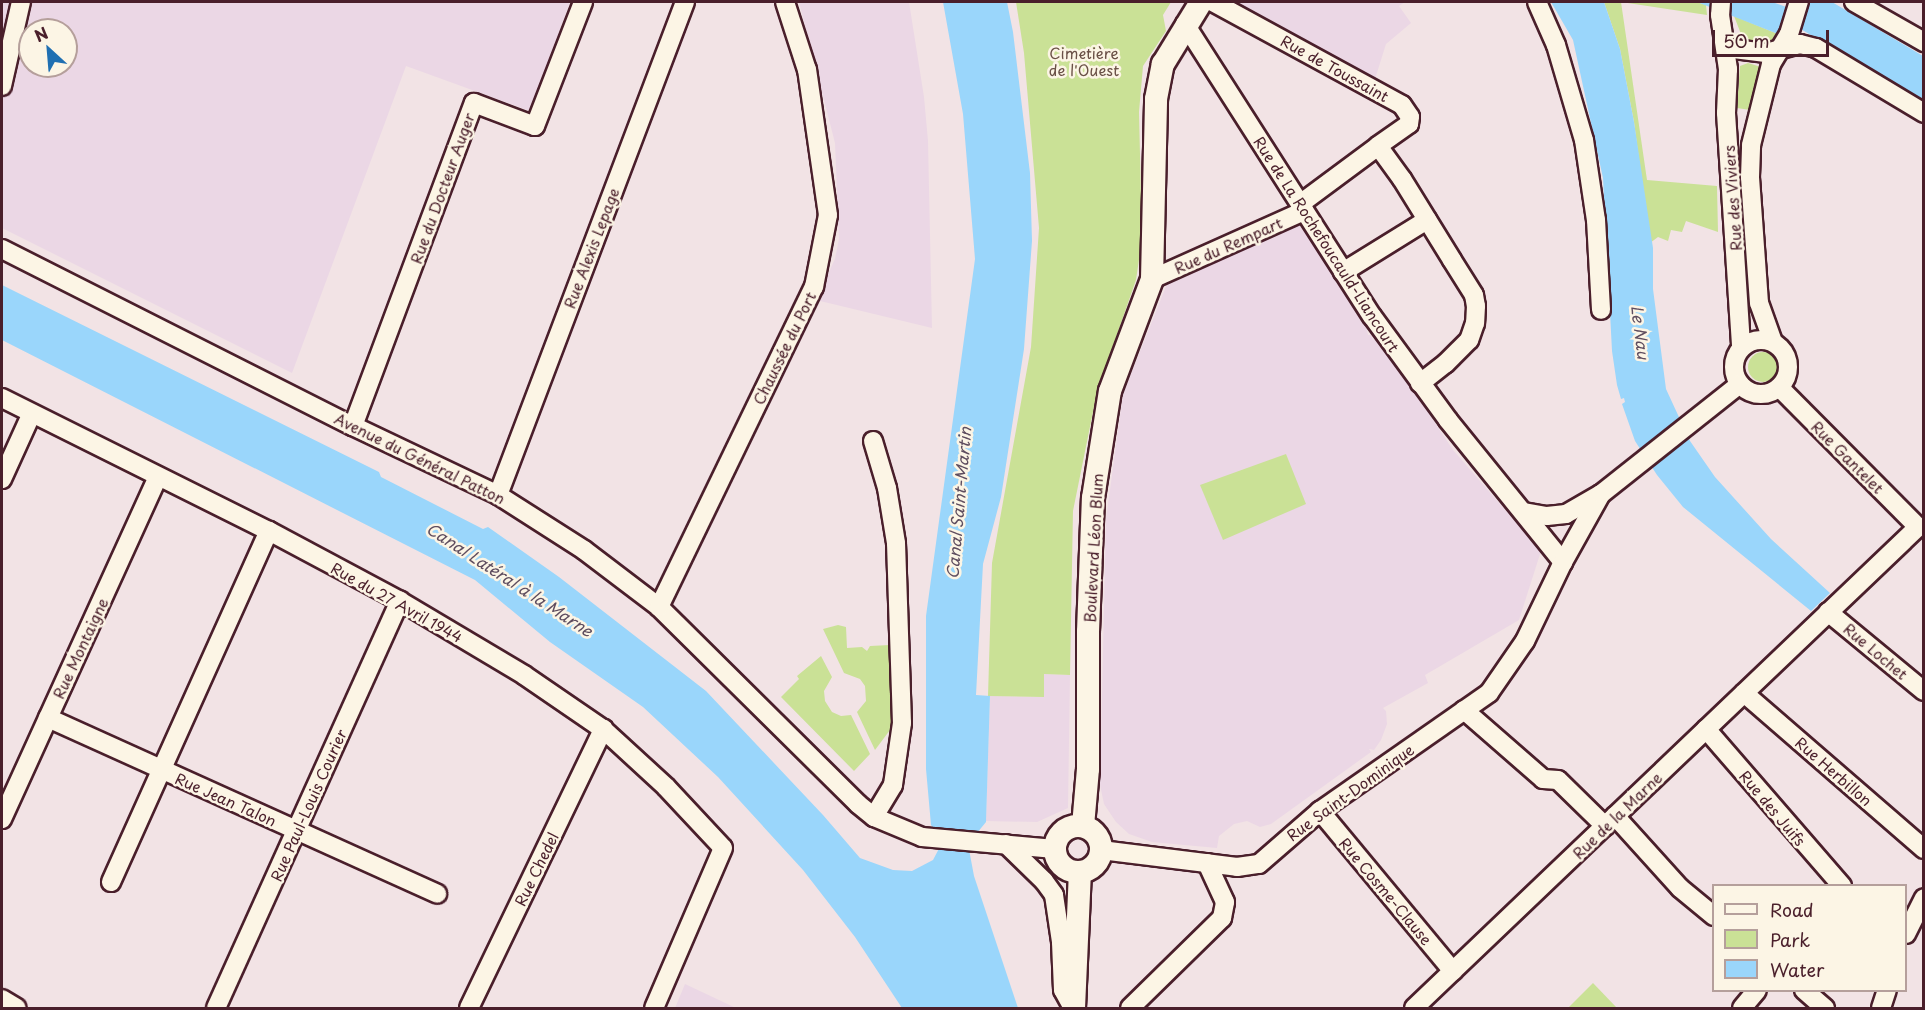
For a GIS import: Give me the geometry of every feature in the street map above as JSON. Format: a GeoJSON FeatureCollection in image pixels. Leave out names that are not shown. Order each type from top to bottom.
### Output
{"type":"FeatureCollection","features":[{"type":"Feature","properties":{"kind":"main road","name":"Boulevard Léon Blum"},"geometry":{"type":"LineString","coordinates":[[1083,826],[1088,769],[1088,632],[1093,498],[1110,391],[1152,279],[1156,99],[1163,64],[1185,24],[1201,2]]}},
{"type":"Feature","properties":{"kind":"main road"},"geometry":{"type":"LineString","coordinates":[[1074,826],[1083,826],[1098,837],[1101,850],[1097,863],[1080,873],[1065,869],[1055,856],[1054,849],[1060,834],[1074,826]]}},
{"type":"Feature","properties":{"kind":"main road"},"geometry":{"type":"LineString","coordinates":[[1074,1008],[1080,873]]}},
{"type":"Feature","properties":{"kind":"street"},"geometry":{"type":"LineString","coordinates":[[2,86],[21,2]]}},
{"type":"Feature","properties":{"kind":"street","name":"Rue du Docteur Auger"},"geometry":{"type":"LineString","coordinates":[[353,426],[474,103],[535,126],[583,2]]}},
{"type":"Feature","properties":{"kind":"street","name":"Rue Alexis Lepage"},"geometry":{"type":"LineString","coordinates":[[498,495],[685,2]]}},
{"type":"Feature","properties":{"kind":"street","name":"Chaussée du Port"},"geometry":{"type":"LineString","coordinates":[[659,608],[814,287],[828,214],[807,70],[785,2]]}},
{"type":"Feature","properties":{"kind":"street","name":"Rue de Toussaint"},"geometry":{"type":"LineString","coordinates":[[1213,2],[1402,105],[1410,117],[1409,124],[1378,146]]}},
{"type":"Feature","properties":{"kind":"street"},"geometry":{"type":"LineString","coordinates":[[1537,2],[1556,45],[1584,140],[1596,220],[1601,309]]}},
{"type":"Feature","properties":{"kind":"street","name":"Rue des Viviers"},"geometry":{"type":"LineString","coordinates":[[1773,342],[1759,303],[1750,169],[1755,126],[1771,64],[1784,42],[1799,2]]}},
{"type":"Feature","properties":{"kind":"street"},"geometry":{"type":"LineString","coordinates":[[1854,2],[1923,42]]}},
{"type":"Feature","properties":{"kind":"street","name":"Rue des Viviers"},"geometry":{"type":"LineString","coordinates":[[1720,8],[1728,69],[1726,113],[1741,348]]}},
{"type":"Feature","properties":{"kind":"street","name":"Rue de La Rochefoucauld-Liancourt"},"geometry":{"type":"LineString","coordinates":[[1185,24],[1343,272],[1420,383],[1563,562]]}},
{"type":"Feature","properties":{"kind":"street"},"geometry":{"type":"LineString","coordinates":[[1726,48],[1766,53],[1784,42],[1816,48],[1923,113]]}},
{"type":"Feature","properties":{"kind":"street"},"geometry":{"type":"LineString","coordinates":[[1378,146],[1402,179],[1474,295],[1476,306],[1468,340],[1446,363],[1420,383]]}},
{"type":"Feature","properties":{"kind":"street","name":"Rue du Rempart"},"geometry":{"type":"LineString","coordinates":[[1152,279],[1302,208],[1378,146]]}},
{"type":"Feature","properties":{"kind":"street"},"geometry":{"type":"LineString","coordinates":[[1343,272],[1427,219]]}},
{"type":"Feature","properties":{"kind":"street","name":"Avenue du Général Patton"},"geometry":{"type":"LineString","coordinates":[[2,249],[353,426],[498,495],[584,550],[659,608],[858,804],[874,817],[922,837],[1054,849]]}},
{"type":"Feature","properties":{"kind":"street"},"geometry":{"type":"LineString","coordinates":[[1756,340],[1773,342],[1780,348],[1788,363],[1788,372],[1779,387],[1763,394],[1746,390],[1740,384],[1734,370],[1736,354],[1741,348],[1756,340]]}},
{"type":"Feature","properties":{"kind":"street"},"geometry":{"type":"LineString","coordinates":[[1524,513],[1547,516],[1566,514],[1601,494],[1740,384]]}},
{"type":"Feature","properties":{"kind":"street","name":"Rue Gantelet"},"geometry":{"type":"LineString","coordinates":[[1779,387],[1918,527]]}},
{"type":"Feature","properties":{"kind":"street","name":"Rue du 27 Avril 1944"},"geometry":{"type":"LineString","coordinates":[[2,398],[269,531],[399,601],[524,675],[603,729],[666,787],[723,848],[654,1008]]}},
{"type":"Feature","properties":{"kind":"street"},"geometry":{"type":"LineString","coordinates":[[2,479],[32,413]]}},
{"type":"Feature","properties":{"kind":"street"},"geometry":{"type":"LineString","coordinates":[[873,441],[892,516],[896,543],[902,723],[893,785],[874,817]]}},
{"type":"Feature","properties":{"kind":"street","name":"Rue Montaigne"},"geometry":{"type":"LineString","coordinates":[[2,819],[158,477]]}},
{"type":"Feature","properties":{"kind":"street"},"geometry":{"type":"LineString","coordinates":[[1563,562],[1601,494]]}},
{"type":"Feature","properties":{"kind":"street","name":"Rue de la Marne"},"geometry":{"type":"LineString","coordinates":[[1414,1008],[1918,527]]}},
{"type":"Feature","properties":{"kind":"street"},"geometry":{"type":"LineString","coordinates":[[111,882],[269,531]]}},
{"type":"Feature","properties":{"kind":"street","name":"Rue Saint-Dominique"},"geometry":{"type":"LineString","coordinates":[[1101,850],[1250,868],[1259,864],[1320,811],[1489,693],[1525,641],[1563,562]]}},
{"type":"Feature","properties":{"kind":"street","name":"Rue Paul-Louis Courier"},"geometry":{"type":"LineString","coordinates":[[216,1008],[399,601]]}},
{"type":"Feature","properties":{"kind":"street","name":"Rue Lochet"},"geometry":{"type":"LineString","coordinates":[[1829,612],[1923,691]]}},
{"type":"Feature","properties":{"kind":"street","name":"Rue Herbillon"},"geometry":{"type":"LineString","coordinates":[[1744,693],[1923,849]]}},
{"type":"Feature","properties":{"kind":"street"},"geometry":{"type":"LineString","coordinates":[[1464,710],[1543,779],[1558,780],[1610,821],[1712,915]]}},
{"type":"Feature","properties":{"kind":"street","name":"Rue Jean Talon"},"geometry":{"type":"LineString","coordinates":[[48,718],[437,894]]}},
{"type":"Feature","properties":{"kind":"street","name":"Rue Chedel"},"geometry":{"type":"LineString","coordinates":[[469,1008],[603,729]]}},
{"type":"Feature","properties":{"kind":"street","name":"Rue des Juifs"},"geometry":{"type":"LineString","coordinates":[[1706,729],[1841,884]]}},
{"type":"Feature","properties":{"kind":"street","name":"Rue Cosme-Clause"},"geometry":{"type":"LineString","coordinates":[[1320,811],[1453,971]]}},
{"type":"Feature","properties":{"kind":"street"},"geometry":{"type":"LineString","coordinates":[[999,844],[1044,881],[1054,895],[1062,942],[1063,990],[1074,1008]]}},
{"type":"Feature","properties":{"kind":"street"},"geometry":{"type":"LineString","coordinates":[[1130,1008],[1222,918],[1225,902],[1207,864]]}},
{"type":"Feature","properties":{"kind":"street"},"geometry":{"type":"LineString","coordinates":[[1907,930],[1923,898]]}},
{"type":"Feature","properties":{"kind":"street"},"geometry":{"type":"LineString","coordinates":[[1742,1008],[1755,992]]}},
{"type":"Feature","properties":{"kind":"street"},"geometry":{"type":"LineString","coordinates":[[1806,992],[1825,1008]]}},
{"type":"Feature","properties":{"kind":"street"},"geometry":{"type":"LineString","coordinates":[[1881,1008],[1886,992]]}},
{"type":"Feature","properties":{"kind":"street"},"geometry":{"type":"LineString","coordinates":[[2,999],[17,1008]]}},
{"type":"Feature","properties":{"kind":"shaded area"},"geometry":{"type":"Polygon","coordinates":[[[2,2],[570,2],[530,111],[406,66],[292,373],[2,228],[2,2]]]}},
{"type":"Feature","properties":{"kind":"shaded area"},"geometry":{"type":"Polygon","coordinates":[[[799,2],[909,2],[924,97],[928,141],[932,328],[816,300],[835,259],[839,239],[835,143],[799,2]]]}},
{"type":"Feature","properties":{"kind":"shaded area"},"geometry":{"type":"Polygon","coordinates":[[[1226,2],[1405,2],[1399,6],[1411,23],[1386,44],[1375,79],[1226,2]]]}},
{"type":"Feature","properties":{"kind":"shaded area"},"geometry":{"type":"Polygon","coordinates":[[[1303,222],[1365,321],[1368,335],[1371,335],[1373,340],[1377,339],[1393,359],[1453,450],[1541,551],[1519,620],[1425,675],[1428,683],[1383,708],[1386,711],[1387,724],[1374,750],[1369,749],[1371,752],[1271,824],[1260,827],[1247,821],[1234,824],[1219,836],[1217,848],[1152,842],[1129,834],[1116,822],[1104,804],[1100,785],[1106,519],[1123,394],[1169,279],[1303,222]]]}},
{"type":"Feature","properties":{"kind":"shaded area"},"geometry":{"type":"Polygon","coordinates":[[[1044,674],[1070,675],[1068,808],[1037,822],[986,821],[990,696],[1044,697],[1044,674]]]}},
{"type":"Feature","properties":{"kind":"shaded area"},"geometry":{"type":"Polygon","coordinates":[[[685,984],[736,1008],[675,1008],[685,984]]]}},
{"type":"Feature","properties":{"kind":"green space","name":"Cimetière de l'Ouest"},"geometry":{"type":"Polygon","coordinates":[[[1016,2],[1171,2],[1163,15],[1166,31],[1143,66],[1139,112],[1142,239],[1136,280],[1097,392],[1073,511],[1070,675],[1044,674],[1044,697],[988,696],[992,563],[1031,347],[1039,228],[1024,53],[1016,2]]]}},
{"type":"Feature","properties":{"kind":"green space"},"geometry":{"type":"Polygon","coordinates":[[[1604,2],[1621,2],[1647,180],[1717,186],[1718,232],[1686,221],[1682,232],[1671,230],[1668,241],[1658,237],[1650,243],[1634,122],[1620,49],[1604,2]]]}},
{"type":"Feature","properties":{"kind":"green space"},"geometry":{"type":"Polygon","coordinates":[[[1621,2],[1697,2],[1706,5],[1707,15],[1621,2]]]}},
{"type":"Feature","properties":{"kind":"green space"},"geometry":{"type":"Polygon","coordinates":[[[1734,16],[1778,34],[1769,44],[1754,43],[1741,34],[1734,16]]]}},
{"type":"Feature","properties":{"kind":"green space"},"geometry":{"type":"Polygon","coordinates":[[[1748,63],[1761,67],[1750,110],[1737,108],[1740,66],[1748,63]]]}},
{"type":"Feature","properties":{"kind":"green space"},"geometry":{"type":"Polygon","coordinates":[[[1763,352],[1774,356],[1778,367],[1774,378],[1763,382],[1752,378],[1748,367],[1752,356],[1763,352]]]}},
{"type":"Feature","properties":{"kind":"green space"},"geometry":{"type":"Polygon","coordinates":[[[1286,454],[1306,504],[1223,540],[1200,485],[1286,454]]]}},
{"type":"Feature","properties":{"kind":"green space"},"geometry":{"type":"Polygon","coordinates":[[[838,625],[846,627],[847,648],[862,647],[867,651],[870,646],[890,645],[893,726],[875,750],[857,712],[866,701],[865,686],[860,679],[844,673],[823,629],[838,625]]]}},
{"type":"Feature","properties":{"kind":"green space"},"geometry":{"type":"Polygon","coordinates":[[[821,656],[832,677],[824,691],[825,701],[832,712],[841,716],[851,715],[870,754],[854,771],[781,697],[799,679],[797,676],[821,656]]]}},
{"type":"Feature","properties":{"kind":"green space"},"geometry":{"type":"Polygon","coordinates":[[[1593,983],[1617,1008],[1568,1008],[1593,983]]]}},
{"type":"Feature","properties":{"kind":"water"},"geometry":{"type":"Polygon","coordinates":[[[943,2],[1007,2],[1013,32],[1030,173],[1032,241],[1024,349],[1001,497],[983,564],[976,695],[990,696],[986,822],[968,844],[974,876],[1018,1008],[902,1008],[855,937],[803,870],[718,777],[643,707],[550,642],[475,580],[2,340],[2,285],[379,472],[381,477],[483,529],[488,527],[559,577],[706,691],[823,815],[860,858],[893,870],[912,871],[933,860],[943,841],[931,825],[926,769],[926,616],[975,259],[963,114],[943,2]]]}},
{"type":"Feature","properties":{"kind":"water","name":"Le Nau"},"geometry":{"type":"Polygon","coordinates":[[[1551,2],[1604,2],[1620,49],[1634,122],[1653,248],[1653,289],[1666,389],[1690,441],[1715,477],[1771,539],[1830,593],[1811,611],[1683,507],[1657,475],[1635,441],[1622,404],[1625,402],[1624,398],[1621,399],[1617,385],[1612,351],[1603,178],[1573,40],[1551,2]]]}},
{"type":"Feature","properties":{"kind":"water"},"geometry":{"type":"Polygon","coordinates":[[[1697,2],[1772,2],[1789,8],[1804,2],[1832,2],[1923,56],[1923,102],[1799,28],[1778,34],[1697,2]]]}},
{"type":"Feature","properties":{"kind":"water label","name":"Canal Saint-Martin"},"geometry":{"type":"Point","coordinates":[958,503]}},
{"type":"Feature","properties":{"kind":"water label","name":"Canal Latéral à la Marne"},"geometry":{"type":"Point","coordinates":[510,579]}}]}
